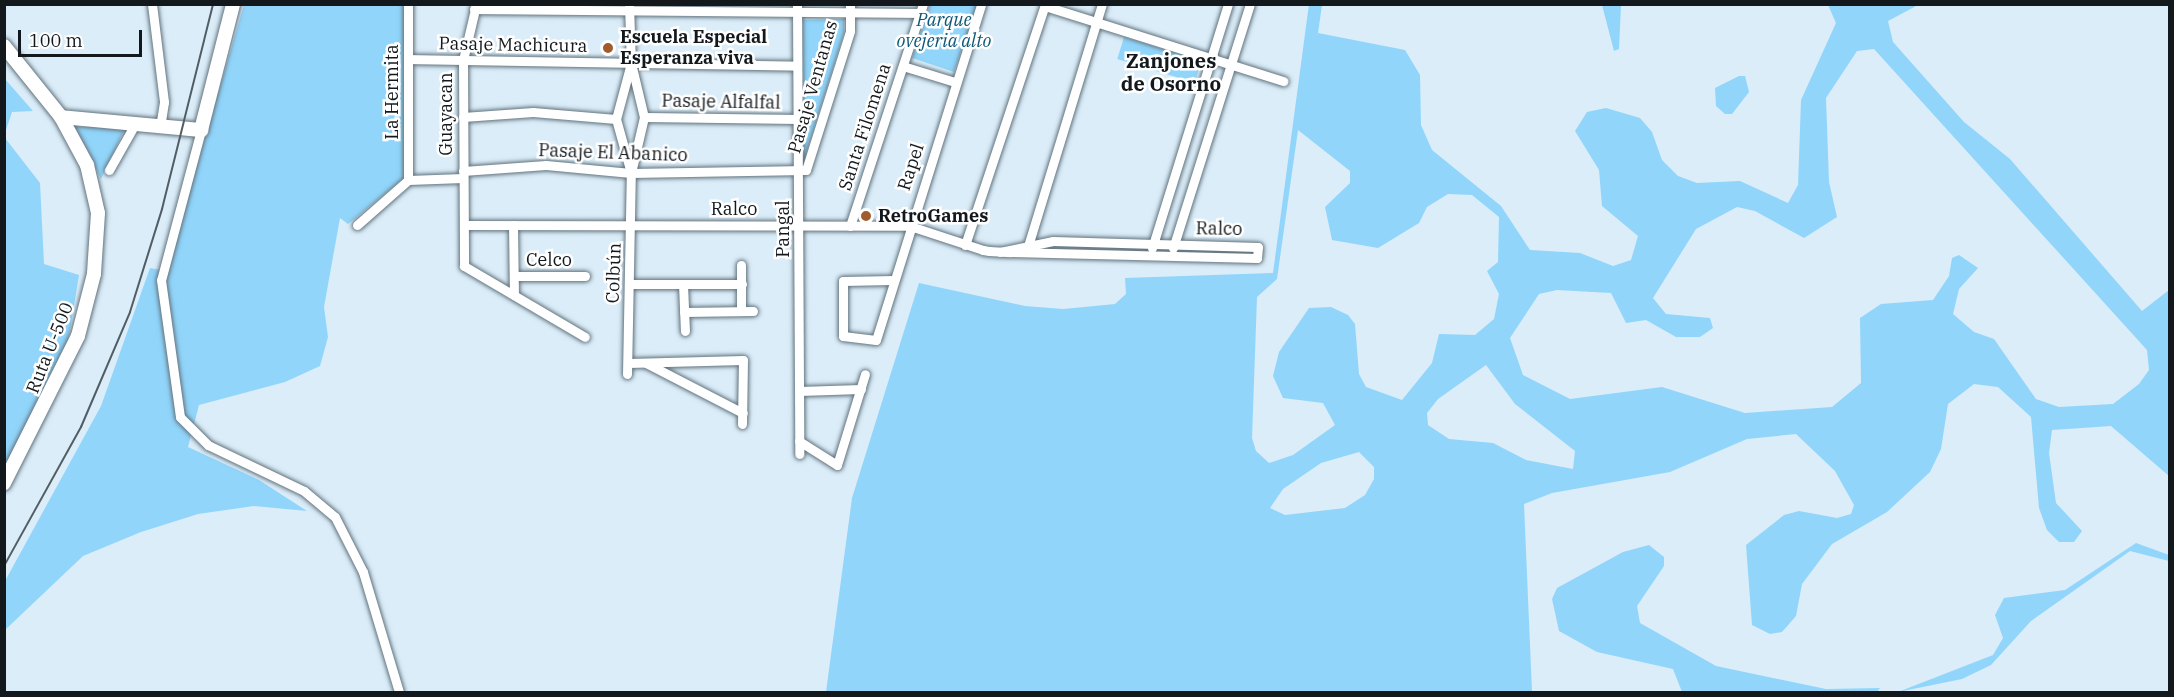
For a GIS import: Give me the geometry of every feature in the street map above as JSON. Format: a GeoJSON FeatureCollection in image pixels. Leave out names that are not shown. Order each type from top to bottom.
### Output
{"type":"FeatureCollection","features":[{"type":"Feature","properties":{"kind":"street"},"geometry":{"type":"LineString","coordinates":[[152,4],[164,102],[159,126]]}},
{"type":"Feature","properties":{"kind":"street"},"geometry":{"type":"LineString","coordinates":[[233,4],[161,280],[180,417],[208,445],[304,491],[335,517],[363,572],[399,693]]}},
{"type":"Feature","properties":{"kind":"street","name":"La Hermita"},"geometry":{"type":"LineString","coordinates":[[408,4],[408,180]]}},
{"type":"Feature","properties":{"kind":"street","name":"Rapel"},"geometry":{"type":"LineString","coordinates":[[893,280],[843,281],[843,336],[876,340],[909,226],[981,4]]}},
{"type":"Feature","properties":{"kind":"street"},"geometry":{"type":"LineString","coordinates":[[1028,248],[1102,4]]}},
{"type":"Feature","properties":{"kind":"street"},"geometry":{"type":"LineString","coordinates":[[1151,256],[1152,244],[1228,4]]}},
{"type":"Feature","properties":{"kind":"street"},"geometry":{"type":"LineString","coordinates":[[1172,256],[1173,244],[1250,4]]}},
{"type":"Feature","properties":{"kind":"street"},"geometry":{"type":"LineString","coordinates":[[965,245],[1045,5],[1283,81]]}},
{"type":"Feature","properties":{"kind":"street"},"geometry":{"type":"LineString","coordinates":[[475,7],[922,9]]}},
{"type":"Feature","properties":{"kind":"street","name":"Guayacan"},"geometry":{"type":"LineString","coordinates":[[475,7],[463,60],[464,266],[514,295]]}},
{"type":"Feature","properties":{"kind":"street","name":"Colbún"},"geometry":{"type":"LineString","coordinates":[[627,374],[632,226],[631,173],[644,117],[631,63],[629,7]]}},
{"type":"Feature","properties":{"kind":"street","name":"Pangal"},"geometry":{"type":"LineString","coordinates":[[797,8],[799,454]]}},
{"type":"Feature","properties":{"kind":"street","name":"Pasaje Ventanas"},"geometry":{"type":"LineString","coordinates":[[798,172],[806,170],[850,31],[850,8]]}},
{"type":"Feature","properties":{"kind":"street","name":"Santa Filomena"},"geometry":{"type":"LineString","coordinates":[[850,226],[922,9]]}},
{"type":"Feature","properties":{"kind":"street","name":"Ruta U-500"},"geometry":{"type":"LineString","coordinates":[[4,46],[61,117],[95,188],[94,274],[78,336],[4,483]]}},
{"type":"Feature","properties":{"kind":"street","name":"Pasaje Machicura"},"geometry":{"type":"LineString","coordinates":[[409,59],[798,66]]}},
{"type":"Feature","properties":{"kind":"street","name":"Colbún"},"geometry":{"type":"LineString","coordinates":[[631,63],[616,119],[631,173]]}},
{"type":"Feature","properties":{"kind":"street"},"geometry":{"type":"LineString","coordinates":[[903,66],[955,82]]}},
{"type":"Feature","properties":{"kind":"street"},"geometry":{"type":"LineString","coordinates":[[1200,90],[1220,97]]}},
{"type":"Feature","properties":{"kind":"street"},"geometry":{"type":"LineString","coordinates":[[464,117],[533,112],[616,119]]}},
{"type":"Feature","properties":{"kind":"street"},"geometry":{"type":"LineString","coordinates":[[61,117],[201,130]]}},
{"type":"Feature","properties":{"kind":"street","name":"Pasaje Alfalfal"},"geometry":{"type":"LineString","coordinates":[[644,117],[798,119]]}},
{"type":"Feature","properties":{"kind":"street"},"geometry":{"type":"LineString","coordinates":[[109,170],[135,124]]}},
{"type":"Feature","properties":{"kind":"street","name":"Pasaje El Abanico"},"geometry":{"type":"LineString","coordinates":[[463,175],[546,165],[631,173],[798,172]]}},
{"type":"Feature","properties":{"kind":"street"},"geometry":{"type":"LineString","coordinates":[[357,225],[408,180],[463,175]]}},
{"type":"Feature","properties":{"kind":"street","name":"Ralco"},"geometry":{"type":"LineString","coordinates":[[464,225],[909,226],[965,245],[1000,252],[1028,248],[1152,244],[1258,247],[1257,258],[1151,256],[1028,248]]}},
{"type":"Feature","properties":{"kind":"street"},"geometry":{"type":"LineString","coordinates":[[513,225],[514,295],[585,337]]}},
{"type":"Feature","properties":{"kind":"street"},"geometry":{"type":"LineString","coordinates":[[741,265],[741,311]]}},
{"type":"Feature","properties":{"kind":"street","name":"Celco"},"geometry":{"type":"LineString","coordinates":[[514,276],[585,276]]}},
{"type":"Feature","properties":{"kind":"street"},"geometry":{"type":"LineString","coordinates":[[630,284],[742,284]]}},
{"type":"Feature","properties":{"kind":"street"},"geometry":{"type":"LineString","coordinates":[[684,284],[685,331]]}},
{"type":"Feature","properties":{"kind":"street"},"geometry":{"type":"LineString","coordinates":[[684,312],[753,311]]}},
{"type":"Feature","properties":{"kind":"street"},"geometry":{"type":"LineString","coordinates":[[628,363],[743,360],[742,424]]}},
{"type":"Feature","properties":{"kind":"street"},"geometry":{"type":"LineString","coordinates":[[644,362],[743,413]]}},
{"type":"Feature","properties":{"kind":"street"},"geometry":{"type":"LineString","coordinates":[[799,441],[837,465],[865,374]]}},
{"type":"Feature","properties":{"kind":"street"},"geometry":{"type":"LineString","coordinates":[[799,390],[861,388]]}},
{"type":"Feature","properties":{"kind":"green space"},"geometry":{"type":"Polygon","coordinates":[[[1309,4],[1322,5],[1318,33],[1405,50],[1420,75],[1421,125],[1432,150],[1501,206],[1530,250],[1580,253],[1613,266],[1631,260],[1638,236],[1602,206],[1599,170],[1575,131],[1587,112],[1606,108],[1640,118],[1652,132],[1662,160],[1678,176],[1697,183],[1740,181],[1788,203],[1798,185],[1801,100],[1836,23],[1828,5],[1918,5],[1888,21],[1893,42],[1964,122],[2010,159],[2142,311],[2169,290],[2169,476],[2111,426],[2052,430],[2049,453],[2056,503],[2082,531],[2074,542],[2059,542],[2047,530],[2039,508],[2031,417],[1998,387],[1974,384],[1948,404],[1941,449],[1930,472],[1887,512],[1832,544],[1802,584],[1796,616],[1782,632],[1770,634],[1752,625],[1746,545],[1784,515],[1799,511],[1837,518],[1851,514],[1854,505],[1835,471],[1796,434],[1747,439],[1670,472],[1552,493],[1524,504],[1532,692],[826,692],[852,498],[919,283],[1025,306],[1063,309],[1115,304],[1126,294],[1125,278],[1273,273],[1309,4]],[[1874,49],[1857,51],[1826,98],[1829,182],[1837,217],[1804,238],[1755,211],[1737,207],[1696,229],[1653,298],[1666,314],[1710,318],[1713,328],[1700,337],[1676,337],[1646,320],[1626,323],[1611,293],[1557,290],[1539,294],[1510,338],[1523,375],[1570,399],[1662,387],[1745,413],[1832,407],[1861,383],[1860,318],[1881,304],[1933,300],[1949,276],[1952,258],[1959,255],[1978,268],[1959,289],[1953,314],[1974,332],[1994,339],[2036,399],[2059,407],[2113,404],[2139,384],[2149,370],[2147,350],[1874,49]],[[1298,130],[1277,279],[1257,297],[1252,438],[1256,451],[1269,463],[1293,455],[1335,425],[1323,403],[1283,398],[1273,376],[1279,352],[1309,308],[1331,307],[1348,315],[1355,324],[1359,374],[1366,387],[1402,400],[1432,363],[1439,334],[1475,335],[1494,319],[1499,294],[1487,271],[1498,262],[1499,217],[1472,195],[1448,194],[1427,207],[1419,223],[1378,248],[1332,240],[1325,207],[1350,183],[1350,171],[1298,130]],[[1486,365],[1438,399],[1427,413],[1428,425],[1449,439],[1493,443],[1526,460],[1573,469],[1575,451],[1515,404],[1486,365]],[[1359,452],[1321,463],[1283,489],[1270,508],[1285,515],[1345,508],[1365,495],[1374,479],[1374,467],[1359,452]]]}},
{"type":"Feature","properties":{"kind":"green space"},"geometry":{"type":"Polygon","coordinates":[[[244,5],[407,5],[404,178],[348,224],[340,218],[324,307],[328,337],[320,366],[285,382],[199,405],[188,447],[259,480],[307,511],[254,506],[198,514],[141,532],[83,556],[5,630],[5,581],[101,406],[150,268],[166,271],[244,5]]]}},
{"type":"Feature","properties":{"kind":"green space","name":"Parque ovejeria alto"},"geometry":{"type":"Polygon","coordinates":[[[930,5],[977,5],[954,72],[912,58],[930,5]]]}},
{"type":"Feature","properties":{"kind":"green space"},"geometry":{"type":"Polygon","coordinates":[[[1602,5],[1621,5],[1619,49],[1614,51],[1602,5]]]}},
{"type":"Feature","properties":{"kind":"green space"},"geometry":{"type":"Polygon","coordinates":[[[844,19],[844,33],[804,160],[803,20],[844,19]]]}},
{"type":"Feature","properties":{"kind":"green space"},"geometry":{"type":"Polygon","coordinates":[[[1124,37],[1201,61],[1195,83],[1117,59],[1124,37]]]}},
{"type":"Feature","properties":{"kind":"green space"},"geometry":{"type":"Polygon","coordinates":[[[1739,76],[1745,76],[1749,92],[1732,114],[1725,114],[1716,106],[1715,88],[1739,76]]]}},
{"type":"Feature","properties":{"kind":"green space"},"geometry":{"type":"Polygon","coordinates":[[[5,79],[33,111],[12,112],[5,133],[5,79]]]}},
{"type":"Feature","properties":{"kind":"green space"},"geometry":{"type":"Polygon","coordinates":[[[126,126],[101,179],[74,127],[126,126]]]}},
{"type":"Feature","properties":{"kind":"green space"},"geometry":{"type":"Polygon","coordinates":[[[5,138],[40,183],[44,264],[79,275],[68,342],[5,472],[5,138]]]}},
{"type":"Feature","properties":{"kind":"green space"},"geometry":{"type":"Polygon","coordinates":[[[2136,543],[2169,555],[2169,561],[2130,551],[2031,621],[1991,665],[1962,679],[1898,692],[1993,655],[2003,638],[1995,615],[2004,598],[2065,590],[2136,543]]]}},
{"type":"Feature","properties":{"kind":"green space"},"geometry":{"type":"Polygon","coordinates":[[[1649,545],[1664,557],[1664,566],[1637,606],[1640,623],[1716,666],[1826,689],[1880,688],[1877,692],[1682,692],[1673,669],[1597,652],[1559,631],[1552,599],[1557,588],[1623,552],[1649,545]]]}},
{"type":"Feature","properties":{"kind":"railway"},"geometry":{"type":"LineString","coordinates":[[4,566],[81,427],[130,312],[162,209],[213,4]]}},
{"type":"Feature","properties":{"kind":"place","name":"Escuela Especial Esperanza viva"},"geometry":{"type":"Point","coordinates":[608,48]}},
{"type":"Feature","properties":{"kind":"place","name":"RetroGames"},"geometry":{"type":"Point","coordinates":[866,216]}},
{"type":"Feature","properties":{"kind":"district","name":"Zanjones de Osorno"},"geometry":{"type":"Point","coordinates":[1171,72]}}]}
